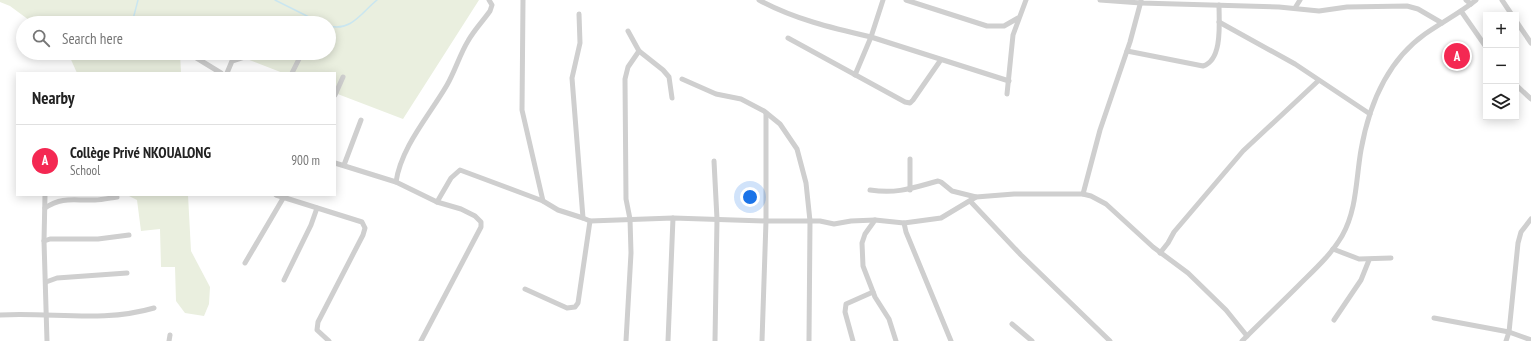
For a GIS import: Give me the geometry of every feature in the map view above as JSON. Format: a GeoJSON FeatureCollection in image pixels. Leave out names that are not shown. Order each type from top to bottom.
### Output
{"type":"FeatureCollection","features":[{"type":"Feature","properties":{"kind":"street"},"geometry":{"type":"LineString","coordinates":[[396,182],[397,172],[407,150],[458,66],[467,41],[490,11],[492,5],[489,0]]}},
{"type":"Feature","properties":{"kind":"street"},"geometry":{"type":"LineString","coordinates":[[523,0],[522,110],[543,201]]}},
{"type":"Feature","properties":{"kind":"street"},"geometry":{"type":"LineString","coordinates":[[759,0],[779,11],[829,28],[871,37],[940,61],[1009,81]]}},
{"type":"Feature","properties":{"kind":"street"},"geometry":{"type":"LineString","coordinates":[[855,75],[871,37],[883,0]]}},
{"type":"Feature","properties":{"kind":"street"},"geometry":{"type":"LineString","coordinates":[[906,0],[987,26],[1004,26],[1018,18]]}},
{"type":"Feature","properties":{"kind":"street"},"geometry":{"type":"LineString","coordinates":[[1007,94],[1011,43],[1018,18],[1026,0]]}},
{"type":"Feature","properties":{"kind":"street"},"geometry":{"type":"LineString","coordinates":[[1100,0],[1295,8],[1319,11],[1347,7],[1408,6],[1418,9],[1442,23]]}},
{"type":"Feature","properties":{"kind":"street"},"geometry":{"type":"LineString","coordinates":[[1295,8],[1300,0]]}},
{"type":"Feature","properties":{"kind":"street"},"geometry":{"type":"LineString","coordinates":[[1466,0],[1471,4]]}},
{"type":"Feature","properties":{"kind":"street"},"geometry":{"type":"LineString","coordinates":[[1242,341],[1320,265],[1343,235],[1353,206],[1362,148],[1370,114],[1379,89],[1390,69],[1406,50],[1424,35],[1476,0]]}},
{"type":"Feature","properties":{"kind":"street"},"geometry":{"type":"LineString","coordinates":[[1502,0],[1510,12]]}},
{"type":"Feature","properties":{"kind":"street"},"geometry":{"type":"LineString","coordinates":[[1083,194],[1100,130],[1127,51],[1141,2]]}},
{"type":"Feature","properties":{"kind":"street"},"geometry":{"type":"LineString","coordinates":[[1127,51],[1203,66],[1207,65],[1214,57],[1219,34],[1219,5]]}},
{"type":"Feature","properties":{"kind":"street"},"geometry":{"type":"LineString","coordinates":[[1461,11],[1483,43]]}},
{"type":"Feature","properties":{"kind":"street"},"geometry":{"type":"LineString","coordinates":[[579,14],[580,43],[572,78],[583,218]]}},
{"type":"Feature","properties":{"kind":"street"},"geometry":{"type":"LineString","coordinates":[[1219,22],[1294,64],[1370,114]]}},
{"type":"Feature","properties":{"kind":"street"},"geometry":{"type":"LineString","coordinates":[[1519,25],[1531,43]]}},
{"type":"Feature","properties":{"kind":"street"},"geometry":{"type":"LineString","coordinates":[[628,32],[639,51],[663,70],[669,77],[672,98]]}},
{"type":"Feature","properties":{"kind":"street"},"geometry":{"type":"LineString","coordinates":[[788,38],[905,102],[910,103],[940,61]]}},
{"type":"Feature","properties":{"kind":"street"},"geometry":{"type":"LineString","coordinates":[[626,341],[628,272],[631,253],[630,219],[626,199],[625,79],[628,67],[639,51]]}},
{"type":"Feature","properties":{"kind":"street"},"geometry":{"type":"LineString","coordinates":[[200,60],[219,72]]}},
{"type":"Feature","properties":{"kind":"street"},"geometry":{"type":"LineString","coordinates":[[227,72],[232,61],[235,60]]}},
{"type":"Feature","properties":{"kind":"street"},"geometry":{"type":"LineString","coordinates":[[292,72],[298,60]]}},
{"type":"Feature","properties":{"kind":"street"},"geometry":{"type":"LineString","coordinates":[[336,93],[343,77]]}},
{"type":"Feature","properties":{"kind":"street"},"geometry":{"type":"LineString","coordinates":[[682,79],[716,94],[741,99],[766,113],[780,124],[797,149],[806,184],[810,221],[809,341]]}},
{"type":"Feature","properties":{"kind":"street"},"geometry":{"type":"LineString","coordinates":[[1160,253],[1174,232],[1243,152],[1318,80]]}},
{"type":"Feature","properties":{"kind":"street"},"geometry":{"type":"LineString","coordinates":[[1519,88],[1531,99]]}},
{"type":"Feature","properties":{"kind":"street"},"geometry":{"type":"LineString","coordinates":[[762,341],[766,221],[766,113]]}},
{"type":"Feature","properties":{"kind":"street"},"geometry":{"type":"LineString","coordinates":[[344,165],[361,120]]}},
{"type":"Feature","properties":{"kind":"street"},"geometry":{"type":"LineString","coordinates":[[910,159],[910,190]]}},
{"type":"Feature","properties":{"kind":"street"},"geometry":{"type":"LineString","coordinates":[[714,161],[717,219],[716,341]]}},
{"type":"Feature","properties":{"kind":"street"},"geometry":{"type":"LineString","coordinates":[[336,163],[396,182],[437,202],[461,209],[475,216],[481,222],[481,227],[421,341]]}},
{"type":"Feature","properties":{"kind":"street"},"geometry":{"type":"LineString","coordinates":[[437,202],[451,178],[460,170],[543,201],[558,210],[590,221],[672,218],[820,221],[834,224],[851,221],[875,220],[904,223],[941,218],[970,202],[976,197]]}},
{"type":"Feature","properties":{"kind":"street"},"geometry":{"type":"LineString","coordinates":[[870,190],[886,192],[910,190],[938,181],[942,182],[952,192],[976,197],[1014,194],[1083,194],[1095,198],[1106,204],[1160,253],[1188,273],[1213,296],[1247,336]]}},
{"type":"Feature","properties":{"kind":"street"},"geometry":{"type":"LineString","coordinates":[[45,196],[46,208],[44,241],[47,341]]}},
{"type":"Feature","properties":{"kind":"street"},"geometry":{"type":"LineString","coordinates":[[46,208],[55,201],[73,199],[95,200],[117,197]]}},
{"type":"Feature","properties":{"kind":"street"},"geometry":{"type":"LineString","coordinates":[[245,263],[284,197],[362,222],[365,228],[344,274],[318,322],[318,330],[329,341]]}},
{"type":"Feature","properties":{"kind":"street"},"geometry":{"type":"LineString","coordinates":[[970,202],[1021,255],[1110,341]]}},
{"type":"Feature","properties":{"kind":"street"},"geometry":{"type":"LineString","coordinates":[[284,280],[311,225],[316,208]]}},
{"type":"Feature","properties":{"kind":"street"},"geometry":{"type":"LineString","coordinates":[[668,341],[672,218]]}},
{"type":"Feature","properties":{"kind":"street"},"geometry":{"type":"LineString","coordinates":[[1506,341],[1509,332],[1518,243],[1521,232],[1531,219]]}},
{"type":"Feature","properties":{"kind":"street"},"geometry":{"type":"LineString","coordinates":[[875,220],[865,234],[862,243],[861,255],[863,266],[873,292],[886,314],[896,341]]}},
{"type":"Feature","properties":{"kind":"street"},"geometry":{"type":"LineString","coordinates":[[525,289],[567,308],[575,307],[578,303],[590,221]]}},
{"type":"Feature","properties":{"kind":"street"},"geometry":{"type":"LineString","coordinates":[[904,223],[906,232],[951,341]]}},
{"type":"Feature","properties":{"kind":"street"},"geometry":{"type":"LineString","coordinates":[[44,241],[50,239],[98,238],[129,235]]}},
{"type":"Feature","properties":{"kind":"street"},"geometry":{"type":"LineString","coordinates":[[1333,249],[1351,256],[1369,260],[1391,258]]}},
{"type":"Feature","properties":{"kind":"street"},"geometry":{"type":"LineString","coordinates":[[1334,320],[1361,280],[1369,260]]}},
{"type":"Feature","properties":{"kind":"street"},"geometry":{"type":"LineString","coordinates":[[46,282],[58,278],[127,273]]}},
{"type":"Feature","properties":{"kind":"street"},"geometry":{"type":"LineString","coordinates":[[853,341],[845,312],[846,304],[873,292]]}},
{"type":"Feature","properties":{"kind":"street"},"geometry":{"type":"LineString","coordinates":[[0,321],[0,314],[47,315],[72,318],[110,315],[154,308]]}},
{"type":"Feature","properties":{"kind":"street"},"geometry":{"type":"LineString","coordinates":[[1434,318],[1509,332],[1531,340]]}},
{"type":"Feature","properties":{"kind":"street"},"geometry":{"type":"LineString","coordinates":[[1012,324],[1032,341]]}},
{"type":"Feature","properties":{"kind":"street"},"geometry":{"type":"LineString","coordinates":[[169,341],[170,335]]}},
{"type":"Feature","properties":{"kind":"green space"},"geometry":{"type":"Polygon","coordinates":[[[0,0],[479,0],[403,119],[336,93],[336,72],[280,72],[249,60],[336,60],[336,16],[24,16],[10,6],[0,2],[0,0]]]}},
{"type":"Feature","properties":{"kind":"green space"},"geometry":{"type":"Polygon","coordinates":[[[71,60],[180,60],[181,72],[77,72],[71,60]]]}},
{"type":"Feature","properties":{"kind":"green space"},"geometry":{"type":"Polygon","coordinates":[[[129,196],[188,196],[191,251],[210,287],[209,304],[204,316],[185,313],[176,301],[175,267],[161,267],[160,229],[141,231],[137,200],[129,196]]]}},
{"type":"Feature","properties":{"kind":"waterway"},"geometry":{"type":"LineString","coordinates":[[134,16],[138,0]]}},
{"type":"Feature","properties":{"kind":"waterway"},"geometry":{"type":"LineString","coordinates":[[275,0],[307,16]]}},
{"type":"Feature","properties":{"kind":"waterway"},"geometry":{"type":"LineString","coordinates":[[336,27],[350,24],[377,0]]}},
{"type":"Feature","properties":{"kind":"place","name":"Collège Privé NKOUALONG"},"geometry":{"type":"Point","coordinates":[1457,56]}}]}
